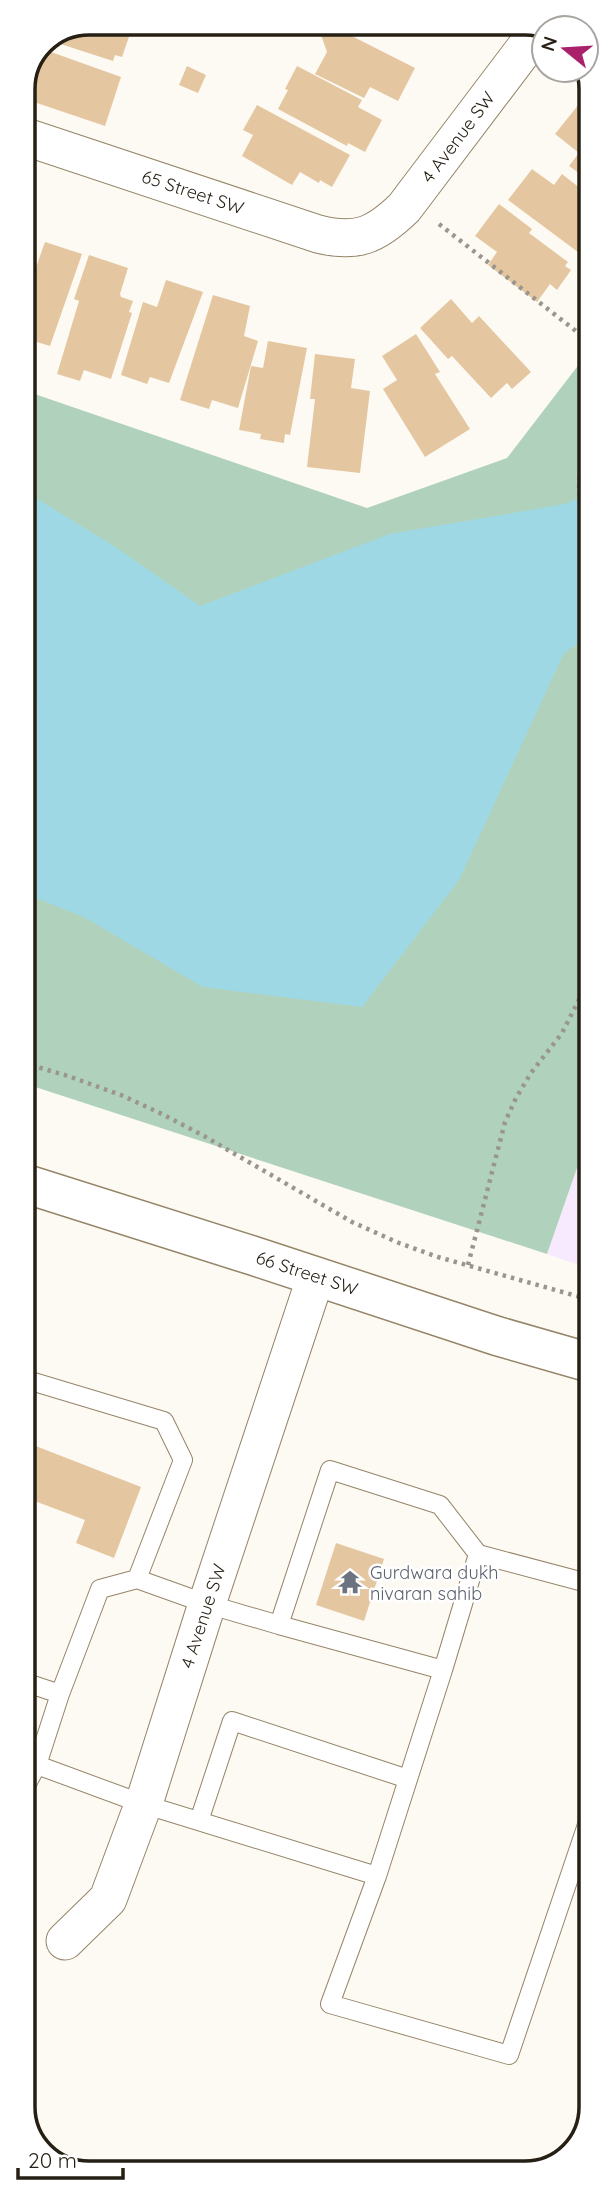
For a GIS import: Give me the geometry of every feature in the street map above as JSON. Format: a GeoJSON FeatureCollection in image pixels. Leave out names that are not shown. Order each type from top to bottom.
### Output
{"type":"FeatureCollection","features":[{"type":"Feature","properties":{"kind":"main road","name":"66 Street SW"},"geometry":{"type":"LineString","coordinates":[[35,1187],[579,1360]]}},
{"type":"Feature","properties":{"kind":"street","name":"4 Avenue SW"},"geometry":{"type":"LineString","coordinates":[[364,236],[389,222],[404,208],[530,42]]}},
{"type":"Feature","properties":{"kind":"street","name":"65 Street SW"},"geometry":{"type":"LineString","coordinates":[[35,140],[318,234],[341,238],[364,236]]}},
{"type":"Feature","properties":{"kind":"street","name":"4 Avenue SW"},"geometry":{"type":"LineString","coordinates":[[65,1941],[108,1899],[143,1804],[316,1276]]}},
{"type":"Feature","properties":{"kind":"lane"},"geometry":{"type":"LineString","coordinates":[[35,1382],[164,1421],[183,1460],[137,1579]]}},
{"type":"Feature","properties":{"kind":"lane"},"geometry":{"type":"LineString","coordinates":[[279,1625],[330,1470],[440,1505],[478,1554],[579,1581]]}},
{"type":"Feature","properties":{"kind":"lane"},"geometry":{"type":"LineString","coordinates":[[478,1554],[377,1876],[330,2004],[509,2056],[579,1849]]}},
{"type":"Feature","properties":{"kind":"lane"},"geometry":{"type":"LineString","coordinates":[[35,1769],[100,1590],[137,1579],[207,1604],[443,1670]]}},
{"type":"Feature","properties":{"kind":"lane"},"geometry":{"type":"LineString","coordinates":[[35,1686],[60,1694]]}},
{"type":"Feature","properties":{"kind":"lane"},"geometry":{"type":"LineString","coordinates":[[199,1821],[232,1721],[408,1779]]}},
{"type":"Feature","properties":{"kind":"lane"},"geometry":{"type":"LineString","coordinates":[[37,1765],[143,1804],[377,1876]]}},
{"type":"Feature","properties":{"kind":"path"},"geometry":{"type":"LineString","coordinates":[[439,224],[579,333]]}},
{"type":"Feature","properties":{"kind":"path"},"geometry":{"type":"LineString","coordinates":[[579,477],[579,494]]}},
{"type":"Feature","properties":{"kind":"path"},"geometry":{"type":"LineString","coordinates":[[468,1265],[505,1122],[531,1073],[562,1033],[579,1000]]}},
{"type":"Feature","properties":{"kind":"path"},"geometry":{"type":"LineString","coordinates":[[35,1066],[121,1095],[204,1136],[352,1222],[399,1243],[579,1297]]}},
{"type":"Feature","properties":{"kind":"shaded area"},"geometry":{"type":"Polygon","coordinates":[[[579,1162],[579,1265],[547,1254],[579,1162]]]}},
{"type":"Feature","properties":{"kind":"green space"},"geometry":{"type":"Polygon","coordinates":[[[579,364],[579,1162],[547,1254],[35,1087],[35,394],[367,508],[507,458],[579,364]]]}},
{"type":"Feature","properties":{"kind":"water"},"geometry":{"type":"Polygon","coordinates":[[[35,497],[117,548],[200,606],[390,534],[565,504],[579,498],[579,643],[564,653],[459,880],[362,1007],[203,987],[84,917],[35,898],[35,497]]]}},
{"type":"Feature","properties":{"kind":"building"},"geometry":{"type":"Polygon","coordinates":[[[130,35],[122,57],[115,55],[113,61],[60,44],[79,36],[130,35]]]}},
{"type":"Feature","properties":{"kind":"building"},"geometry":{"type":"Polygon","coordinates":[[[321,35],[350,35],[415,68],[398,101],[370,87],[364,98],[315,74],[327,52],[321,35]]]}},
{"type":"Feature","properties":{"kind":"building"},"geometry":{"type":"Polygon","coordinates":[[[50,52],[121,77],[105,126],[35,102],[39,69],[50,52]]]}},
{"type":"Feature","properties":{"kind":"building"},"geometry":{"type":"Polygon","coordinates":[[[187,66],[206,75],[198,93],[179,85],[187,66]]]}},
{"type":"Feature","properties":{"kind":"building"},"geometry":{"type":"Polygon","coordinates":[[[297,66],[362,100],[358,107],[382,120],[365,152],[348,143],[347,146],[278,109],[297,66]]]}},
{"type":"Feature","properties":{"kind":"building"},"geometry":{"type":"Polygon","coordinates":[[[579,104],[579,153],[555,134],[579,104]]]}},
{"type":"Feature","properties":{"kind":"building"},"geometry":{"type":"Polygon","coordinates":[[[257,105],[350,155],[332,187],[300,172],[292,185],[242,156],[253,135],[243,130],[257,105]]]}},
{"type":"Feature","properties":{"kind":"building"},"geometry":{"type":"Polygon","coordinates":[[[579,153],[579,173],[569,166],[579,153]]]}},
{"type":"Feature","properties":{"kind":"building"},"geometry":{"type":"Polygon","coordinates":[[[532,169],[554,185],[562,174],[579,187],[579,253],[508,200],[532,169]]]}},
{"type":"Feature","properties":{"kind":"building"},"geometry":{"type":"Polygon","coordinates":[[[499,204],[532,229],[529,233],[568,262],[565,266],[571,270],[557,290],[550,284],[537,302],[488,265],[497,252],[475,236],[499,204]]]}},
{"type":"Feature","properties":{"kind":"building"},"geometry":{"type":"Polygon","coordinates":[[[45,242],[82,254],[50,346],[35,342],[35,270],[45,242]]]}},
{"type":"Feature","properties":{"kind":"building"},"geometry":{"type":"Polygon","coordinates":[[[89,255],[128,268],[120,294],[121,297],[133,301],[129,312],[132,313],[111,379],[84,370],[80,381],[57,374],[79,301],[74,299],[89,255]]]}},
{"type":"Feature","properties":{"kind":"building"},"geometry":{"type":"Polygon","coordinates":[[[166,280],[203,292],[169,383],[150,377],[147,384],[121,375],[143,302],[157,307],[166,280]]]}},
{"type":"Feature","properties":{"kind":"building"},"geometry":{"type":"Polygon","coordinates":[[[213,295],[250,306],[244,336],[258,341],[238,408],[212,400],[209,409],[180,400],[213,295]]]}},
{"type":"Feature","properties":{"kind":"building"},"geometry":{"type":"Polygon","coordinates":[[[451,299],[472,323],[479,316],[531,372],[512,389],[507,383],[491,398],[452,356],[448,359],[420,328],[451,299]]]}},
{"type":"Feature","properties":{"kind":"building"},"geometry":{"type":"Polygon","coordinates":[[[416,334],[440,372],[435,374],[470,429],[425,457],[383,389],[397,380],[382,356],[416,334]]]}},
{"type":"Feature","properties":{"kind":"building"},"geometry":{"type":"Polygon","coordinates":[[[268,341],[307,348],[290,435],[285,434],[284,443],[260,439],[261,434],[239,430],[251,366],[263,368],[268,341]]]}},
{"type":"Feature","properties":{"kind":"building"},"geometry":{"type":"Polygon","coordinates":[[[315,354],[355,359],[351,388],[370,391],[360,473],[307,467],[315,399],[310,399],[315,354]]]}},
{"type":"Feature","properties":{"kind":"building"},"geometry":{"type":"Polygon","coordinates":[[[35,1446],[141,1487],[114,1558],[76,1543],[85,1520],[35,1501],[35,1446]]]}},
{"type":"Feature","properties":{"kind":"building","name":"Gurdwara dukh nivaran sahib"},"geometry":{"type":"Polygon","coordinates":[[[336,1543],[384,1559],[364,1621],[316,1605],[336,1543]]]}},
{"type":"Feature","properties":{"kind":"place","name":"Gurdwara dukh nivaran sahib"},"geometry":{"type":"Point","coordinates":[350,1582]}}]}
